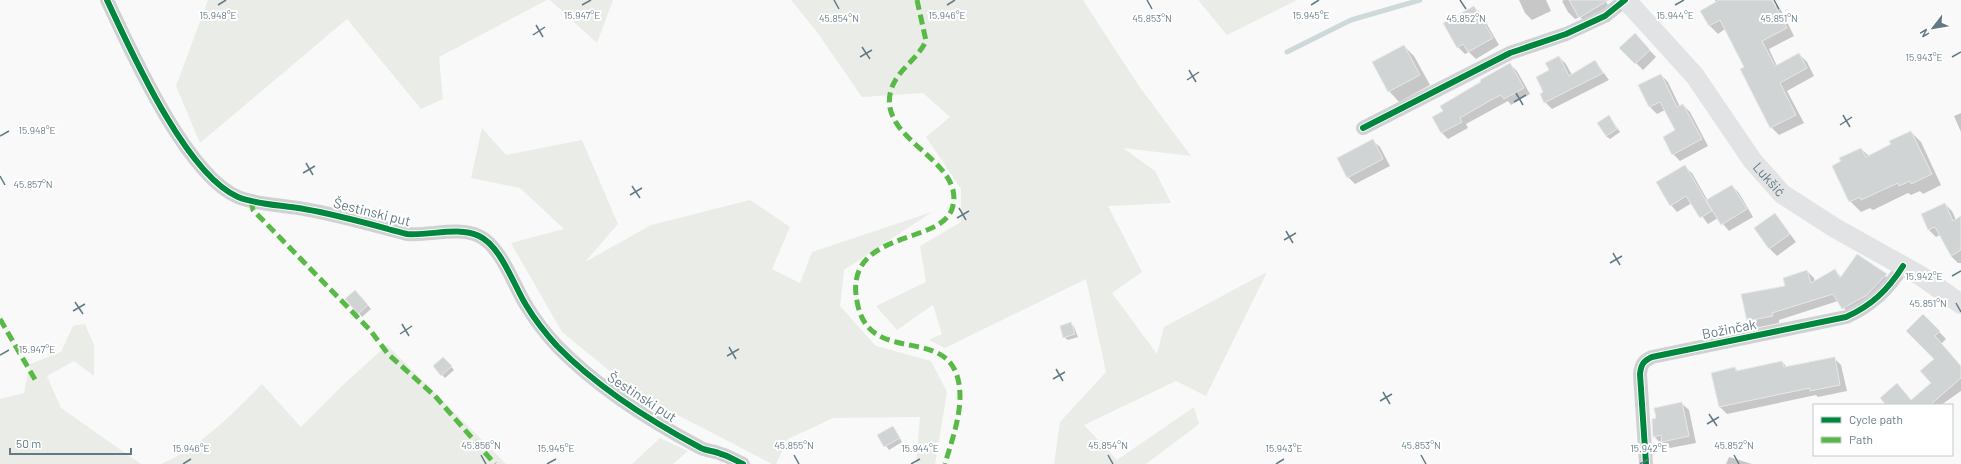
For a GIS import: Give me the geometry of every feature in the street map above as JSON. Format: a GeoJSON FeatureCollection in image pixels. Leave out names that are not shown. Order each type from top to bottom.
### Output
{"type":"FeatureCollection","features":[{"type":"Feature","properties":{"kind":"main road","name":"Lukšić"},"geometry":{"type":"LineString","coordinates":[[1626,0],[1695,76],[1762,174],[1777,189],[1820,220],[1921,276],[1961,304]]}},
{"type":"Feature","properties":{"kind":"street","name":"Šestinski put"},"geometry":{"type":"LineString","coordinates":[[107,0],[144,77],[164,112],[197,162],[223,188],[238,197],[251,201],[328,213],[407,234],[421,235],[456,232],[479,236],[488,241],[496,251],[526,306],[540,326],[557,346],[579,367],[604,387],[681,437],[703,449],[723,454],[743,464]]}},
{"type":"Feature","properties":{"kind":"street"},"geometry":{"type":"LineString","coordinates":[[1364,128],[1510,53],[1566,34],[1604,16],[1626,0]]}},
{"type":"Feature","properties":{"kind":"street","name":"Božinčak"},"geometry":{"type":"LineString","coordinates":[[1646,464],[1640,374],[1642,363],[1652,357],[1846,316],[1862,310],[1875,300],[1894,280],[1903,266]]}},
{"type":"Feature","properties":{"kind":"shaded area"},"geometry":{"type":"Polygon","coordinates":[[[208,0],[547,0],[439,57],[443,99],[421,109],[347,19],[200,143],[176,86],[208,0]]]}},
{"type":"Feature","properties":{"kind":"shaded area"},"geometry":{"type":"Polygon","coordinates":[[[550,0],[613,0],[597,43],[550,0]]]}},
{"type":"Feature","properties":{"kind":"shaded area"},"geometry":{"type":"Polygon","coordinates":[[[791,0],[1083,0],[1139,86],[1191,156],[1123,148],[1155,171],[1171,203],[1108,206],[1142,272],[1112,293],[1157,354],[1164,327],[1267,272],[1206,396],[1176,381],[1084,425],[1117,460],[1194,407],[1199,424],[1146,464],[1054,464],[1060,422],[1106,372],[1086,279],[945,348],[929,340],[942,334],[933,305],[897,330],[876,306],[926,282],[920,246],[961,222],[961,189],[926,137],[950,117],[923,93],[862,97],[817,32],[791,0]]]}},
{"type":"Feature","properties":{"kind":"shaded area"},"geometry":{"type":"Polygon","coordinates":[[[1198,0],[1297,0],[1227,35],[1198,0]]]}},
{"type":"Feature","properties":{"kind":"shaded area"},"geometry":{"type":"Polygon","coordinates":[[[482,128],[506,155],[582,140],[618,224],[585,262],[651,225],[750,200],[790,227],[772,269],[800,283],[812,252],[932,212],[844,270],[840,306],[876,346],[931,361],[947,392],[935,464],[916,464],[920,417],[833,418],[788,439],[776,464],[772,464],[639,395],[562,332],[511,243],[564,229],[520,188],[471,178],[482,128]]]}},
{"type":"Feature","properties":{"kind":"shaded area"},"geometry":{"type":"Polygon","coordinates":[[[85,324],[94,345],[94,376],[74,361],[47,376],[61,408],[141,464],[0,464],[0,399],[24,393],[30,364],[61,352],[73,326],[85,324]]]}},
{"type":"Feature","properties":{"kind":"shaded area"},"geometry":{"type":"Polygon","coordinates":[[[387,345],[506,464],[161,464],[202,440],[262,384],[301,427],[342,386],[387,345]]]}},
{"type":"Feature","properties":{"kind":"shaded area"},"geometry":{"type":"Polygon","coordinates":[[[660,438],[688,451],[673,464],[632,464],[660,438]]]}},
{"type":"Feature","properties":{"kind":"building"},"geometry":{"type":"Polygon","coordinates":[[[1569,0],[1609,0],[1579,18],[1569,0]]]}},
{"type":"Feature","properties":{"kind":"building"},"geometry":{"type":"Polygon","coordinates":[[[1719,0],[1772,0],[1787,28],[1762,41],[1775,66],[1799,53],[1807,68],[1780,83],[1796,115],[1770,128],[1740,69],[1744,67],[1720,20],[1709,26],[1700,11],[1719,0]]]}},
{"type":"Feature","properties":{"kind":"building"},"geometry":{"type":"Polygon","coordinates":[[[1474,6],[1493,38],[1468,52],[1463,44],[1457,48],[1443,23],[1474,6]]]}},
{"type":"Feature","properties":{"kind":"building"},"geometry":{"type":"Polygon","coordinates":[[[1635,33],[1650,50],[1635,64],[1619,48],[1635,33]]]}},
{"type":"Feature","properties":{"kind":"building"},"geometry":{"type":"Polygon","coordinates":[[[1404,45],[1420,75],[1388,92],[1372,62],[1404,45]]]}},
{"type":"Feature","properties":{"kind":"building"},"geometry":{"type":"Polygon","coordinates":[[[1559,56],[1569,76],[1595,60],[1603,73],[1544,103],[1540,94],[1543,92],[1536,77],[1549,70],[1545,63],[1559,56]]]}},
{"type":"Feature","properties":{"kind":"building"},"geometry":{"type":"Polygon","coordinates":[[[1510,63],[1524,88],[1504,99],[1501,95],[1491,100],[1460,118],[1462,122],[1441,133],[1432,117],[1443,111],[1440,106],[1481,82],[1480,80],[1510,63]]]}},
{"type":"Feature","properties":{"kind":"building"},"geometry":{"type":"Polygon","coordinates":[[[1661,74],[1677,107],[1683,104],[1702,139],[1672,155],[1663,137],[1675,130],[1660,102],[1649,107],[1638,85],[1661,74]]]}},
{"type":"Feature","properties":{"kind":"building"},"geometry":{"type":"Polygon","coordinates":[[[1609,115],[1617,129],[1606,136],[1597,123],[1609,115]]]}},
{"type":"Feature","properties":{"kind":"building"},"geometry":{"type":"Polygon","coordinates":[[[1911,131],[1932,174],[1911,184],[1910,181],[1899,186],[1898,183],[1861,200],[1860,197],[1849,202],[1832,166],[1841,161],[1839,158],[1861,148],[1866,157],[1891,144],[1889,141],[1911,131]]]}},
{"type":"Feature","properties":{"kind":"building"},"geometry":{"type":"Polygon","coordinates":[[[1373,139],[1383,159],[1347,178],[1337,158],[1373,139]]]}},
{"type":"Feature","properties":{"kind":"building"},"geometry":{"type":"Polygon","coordinates":[[[1685,165],[1712,211],[1700,218],[1686,196],[1670,206],[1656,182],[1685,165]]]}},
{"type":"Feature","properties":{"kind":"building"},"geometry":{"type":"Polygon","coordinates":[[[1732,185],[1747,209],[1721,225],[1706,200],[1732,185]]]}},
{"type":"Feature","properties":{"kind":"building"},"geometry":{"type":"Polygon","coordinates":[[[1945,203],[1953,221],[1961,216],[1961,250],[1951,256],[1935,227],[1928,230],[1921,214],[1945,203]]]}},
{"type":"Feature","properties":{"kind":"building"},"geometry":{"type":"Polygon","coordinates":[[[1775,213],[1790,234],[1769,249],[1754,228],[1775,213]]]}},
{"type":"Feature","properties":{"kind":"building"},"geometry":{"type":"Polygon","coordinates":[[[1857,254],[1887,274],[1867,295],[1842,309],[1833,294],[1772,313],[1773,316],[1747,321],[1741,294],[1785,286],[1783,278],[1807,270],[1811,283],[1835,269],[1840,278],[1857,254]]]}},
{"type":"Feature","properties":{"kind":"building"},"geometry":{"type":"Polygon","coordinates":[[[355,290],[368,305],[358,314],[345,299],[355,290]]]}},
{"type":"Feature","properties":{"kind":"building"},"geometry":{"type":"Polygon","coordinates":[[[1923,314],[1940,331],[1935,336],[1961,366],[1961,378],[1931,404],[1885,404],[1880,398],[1897,383],[1911,400],[1931,383],[1920,371],[1934,359],[1906,331],[1923,314]]]}},
{"type":"Feature","properties":{"kind":"building"},"geometry":{"type":"Polygon","coordinates":[[[1071,322],[1075,334],[1063,338],[1060,326],[1071,322]]]}},
{"type":"Feature","properties":{"kind":"building"},"geometry":{"type":"Polygon","coordinates":[[[443,357],[452,366],[441,376],[433,366],[443,357]]]}},
{"type":"Feature","properties":{"kind":"building"},"geometry":{"type":"Polygon","coordinates":[[[1835,357],[1840,385],[1810,391],[1810,388],[1719,407],[1711,373],[1735,367],[1736,371],[1782,361],[1784,367],[1835,357]]]}},
{"type":"Feature","properties":{"kind":"building"},"geometry":{"type":"Polygon","coordinates":[[[1682,402],[1689,436],[1662,442],[1661,435],[1653,437],[1652,419],[1656,418],[1654,408],[1682,402]]]}},
{"type":"Feature","properties":{"kind":"building"},"geometry":{"type":"Polygon","coordinates":[[[893,426],[900,438],[884,447],[877,435],[893,426]]]}},
{"type":"Feature","properties":{"kind":"waterway"},"geometry":{"type":"LineString","coordinates":[[1287,52],[1351,20],[1420,0]]}},
{"type":"Feature","properties":{"kind":"marked path"},"geometry":{"type":"LineString","coordinates":[[917,0],[926,41],[918,54],[902,71],[894,83],[891,90],[890,108],[896,123],[908,137],[936,163],[947,177],[953,192],[952,209],[944,221],[930,229],[893,242],[876,251],[863,264],[856,281],[858,306],[867,325],[880,336],[932,351],[947,359],[957,374],[960,399],[958,416],[945,464]]}},
{"type":"Feature","properties":{"kind":"marked path"},"geometry":{"type":"LineString","coordinates":[[251,201],[253,210],[370,330],[388,354],[435,396],[495,464]]}},
{"type":"Feature","properties":{"kind":"marked path"},"geometry":{"type":"LineString","coordinates":[[0,319],[37,383]]}},
{"type":"Feature","properties":{"kind":"cycle path"},"geometry":{"type":"LineString","coordinates":[[107,0],[145,79],[162,109],[180,138],[199,164],[218,184],[245,200],[330,214],[407,234],[462,232],[479,236],[494,248],[533,316],[557,346],[572,361],[607,389],[663,427],[701,448],[730,457],[743,464]]}},
{"type":"Feature","properties":{"kind":"cycle path"},"geometry":{"type":"LineString","coordinates":[[1363,128],[1510,53],[1566,34],[1605,16],[1625,0]]}},
{"type":"Feature","properties":{"kind":"cycle path"},"geometry":{"type":"LineString","coordinates":[[1646,464],[1640,374],[1642,366],[1646,360],[1652,357],[1846,317],[1863,308],[1885,290],[1903,266]]}}]}
